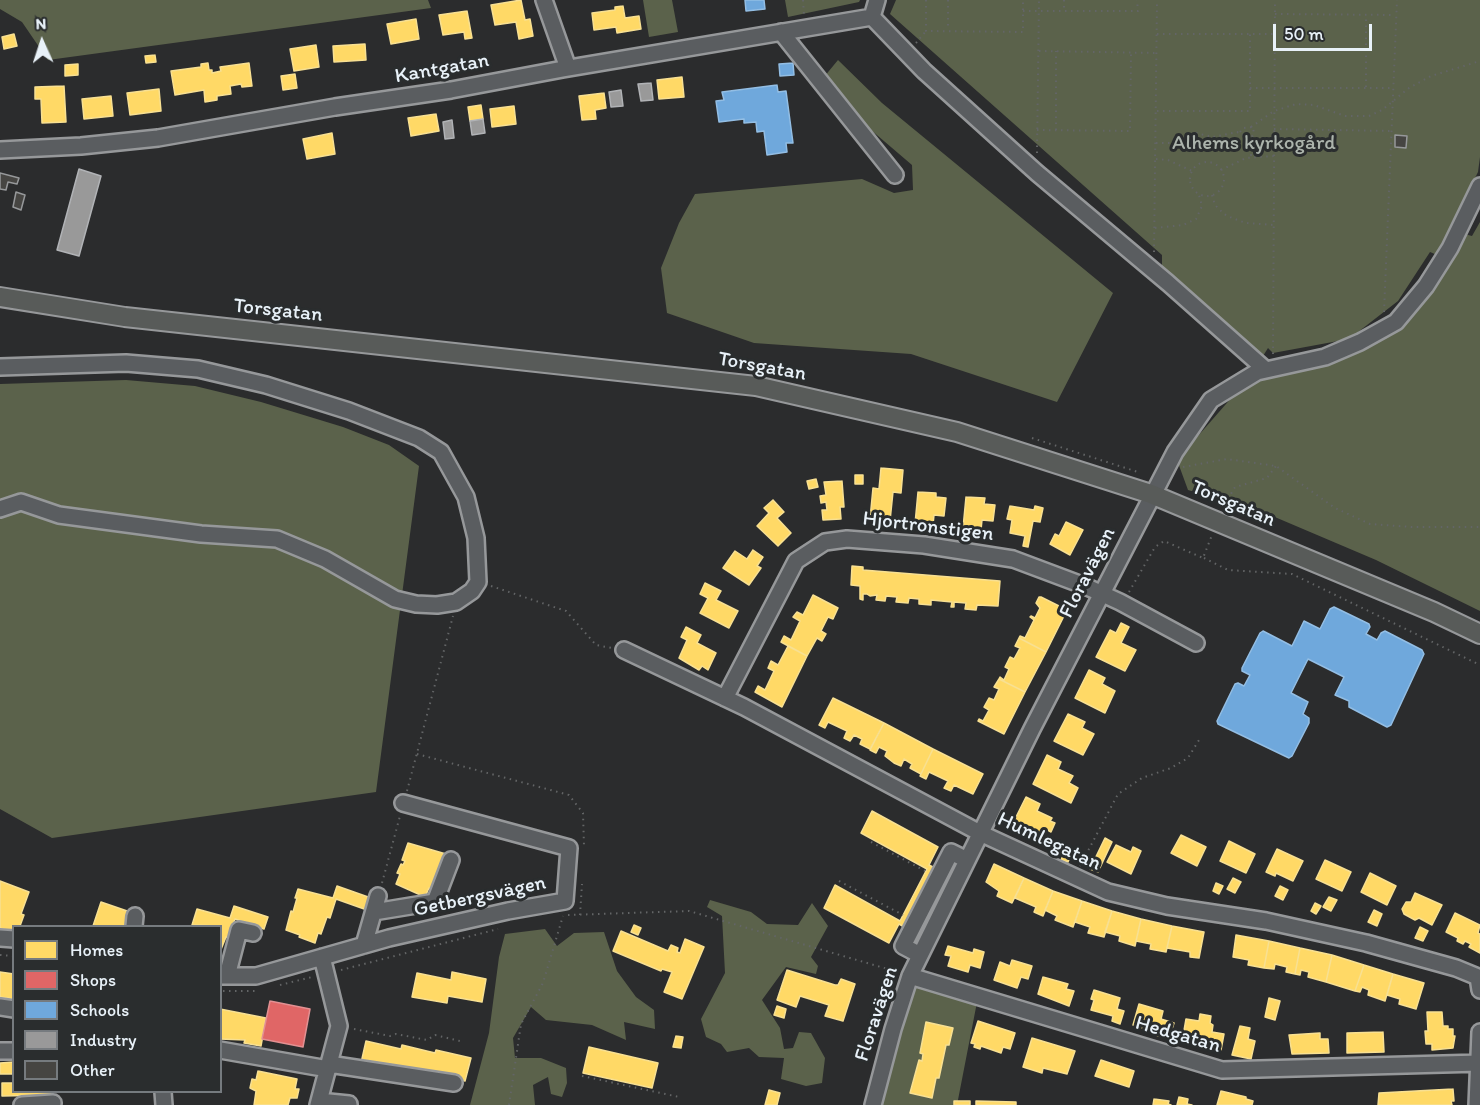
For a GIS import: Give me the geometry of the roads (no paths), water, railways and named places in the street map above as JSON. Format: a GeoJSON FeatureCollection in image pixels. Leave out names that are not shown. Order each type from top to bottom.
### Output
{"type":"FeatureCollection","features":[{"type":"Feature","properties":{"kind":"main road","name":"Torsgatan"},"geometry":{"type":"LineString","coordinates":[[0,297],[125,317],[756,386],[1158,481],[1480,634]]}},
{"type":"Feature","properties":{"kind":"street"},"geometry":{"type":"LineString","coordinates":[[544,0],[568,68]]}},
{"type":"Feature","properties":{"kind":"street"},"geometry":{"type":"LineString","coordinates":[[877,0],[872,17],[924,71],[1037,173],[1270,369]]}},
{"type":"Feature","properties":{"kind":"street","name":"Kantgatan"},"geometry":{"type":"LineString","coordinates":[[0,150],[81,146],[158,138],[872,17]]}},
{"type":"Feature","properties":{"kind":"street"},"geometry":{"type":"LineString","coordinates":[[781,33],[896,175]]}},
{"type":"Feature","properties":{"kind":"street","name":"Floravägen"},"geometry":{"type":"LineString","coordinates":[[873,1105],[892,1029],[910,976],[1158,481],[1175,452],[1211,400],[1257,372],[1325,357],[1360,342],[1396,322],[1426,286],[1450,248],[1480,186]]}},
{"type":"Feature","properties":{"kind":"street"},"geometry":{"type":"LineString","coordinates":[[0,367],[126,363],[198,369],[266,385],[349,411],[419,438],[441,452],[466,497],[476,538],[478,582],[472,591],[456,602],[437,605],[416,604],[395,599],[325,559],[277,539],[201,534],[59,515],[21,502],[0,509]]}},
{"type":"Feature","properties":{"kind":"street","name":"Hjortronstigen"},"geometry":{"type":"LineString","coordinates":[[725,698],[795,561],[825,542],[847,538],[924,545],[1013,559],[1120,602],[1196,643]]}},
{"type":"Feature","properties":{"kind":"street","name":"Humlegatan"},"geometry":{"type":"LineString","coordinates":[[624,650],[725,698],[980,833],[1108,892],[1167,906],[1313,930],[1417,956],[1478,977],[1480,990]]}},
{"type":"Feature","properties":{"kind":"street","name":"Getbergsvägen"},"geometry":{"type":"LineString","coordinates":[[224,976],[256,976],[364,945],[508,911],[565,901],[569,848],[403,803]]}},
{"type":"Feature","properties":{"kind":"street"},"geometry":{"type":"LineString","coordinates":[[920,955],[903,946],[951,852],[967,860]]}},
{"type":"Feature","properties":{"kind":"street"},"geometry":{"type":"LineString","coordinates":[[374,912],[435,902],[451,860]]}},
{"type":"Feature","properties":{"kind":"street"},"geometry":{"type":"LineString","coordinates":[[364,945],[378,896]]}},
{"type":"Feature","properties":{"kind":"street"},"geometry":{"type":"LineString","coordinates":[[224,976],[239,930],[253,933]]}},
{"type":"Feature","properties":{"kind":"street"},"geometry":{"type":"LineString","coordinates":[[322,957],[339,1026],[319,1103],[349,1104]]}},
{"type":"Feature","properties":{"kind":"street","name":"Hedgatan"},"geometry":{"type":"LineString","coordinates":[[910,976],[1222,1070],[1480,1063]]}},
{"type":"Feature","properties":{"kind":"street"},"geometry":{"type":"LineString","coordinates":[[1477,1105],[1480,1032]]}},
{"type":"Feature","properties":{"kind":"street"},"geometry":{"type":"LineString","coordinates":[[222,1050],[454,1083]]}},
{"type":"Feature","properties":{"kind":"street"},"geometry":{"type":"LineString","coordinates":[[22,1105],[53,1103]]}},
{"type":"Feature","properties":{"kind":"park label","name":"Alhems kyrkogård"},"geometry":{"type":"Point","coordinates":[1254,144]}}]}
